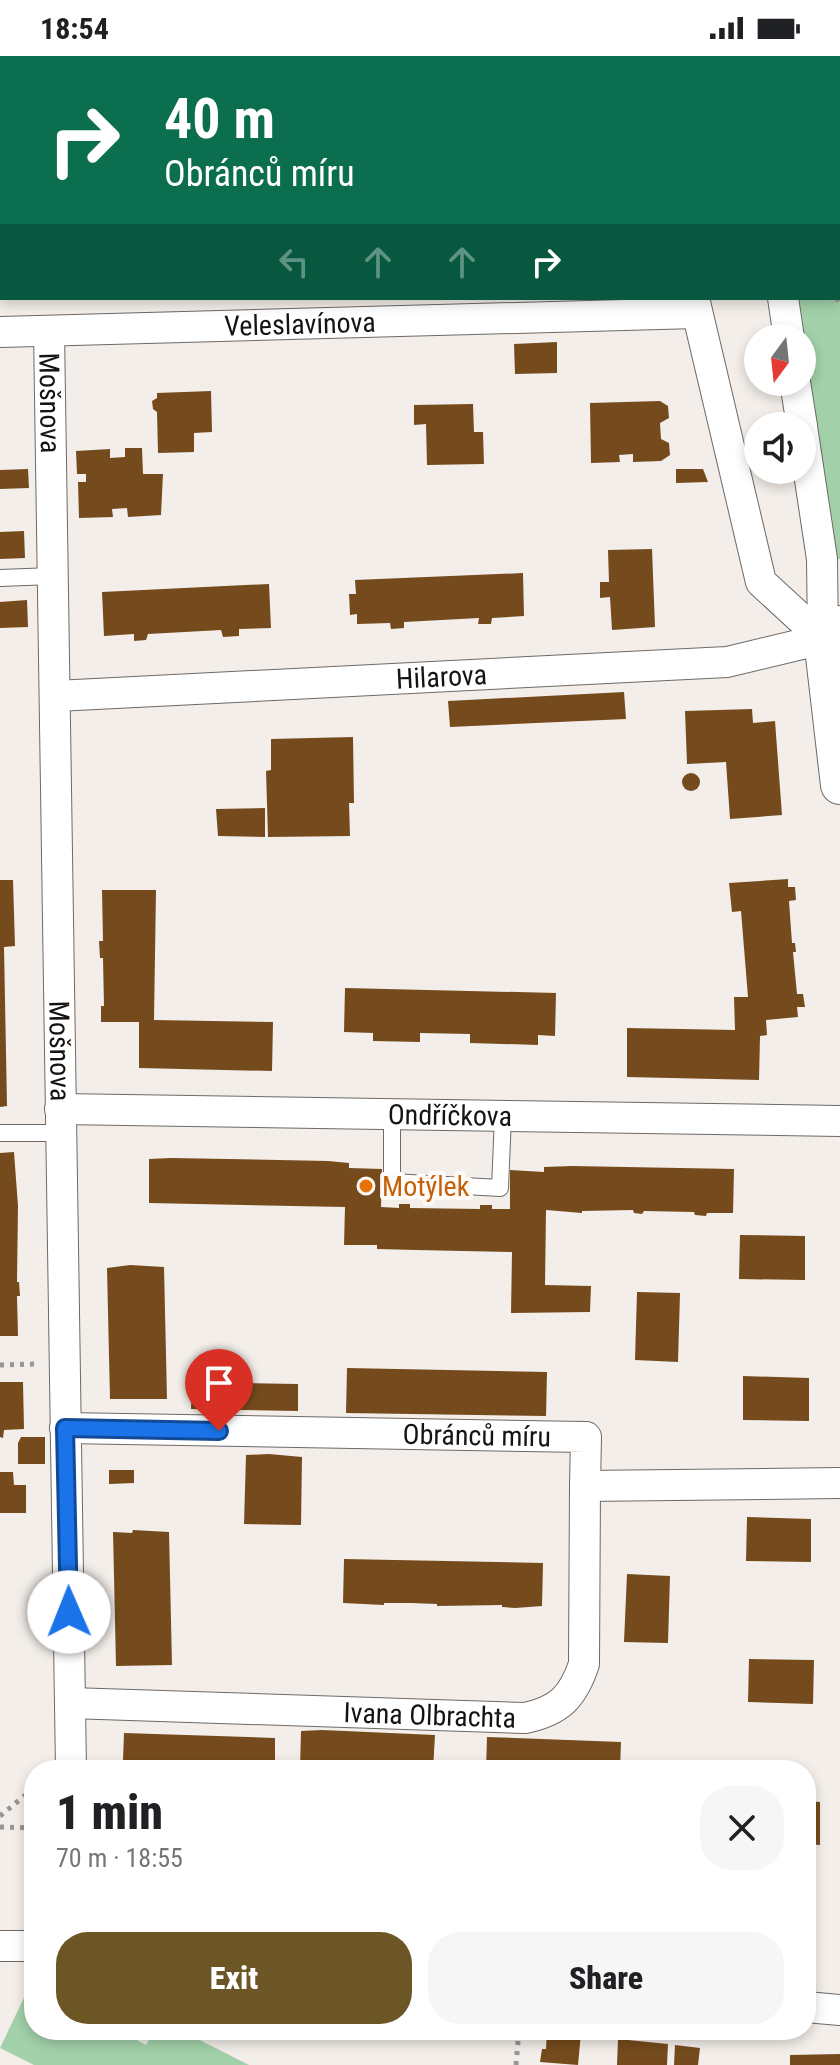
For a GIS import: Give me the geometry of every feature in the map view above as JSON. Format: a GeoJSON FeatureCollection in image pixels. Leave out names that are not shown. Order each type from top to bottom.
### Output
{"type":"FeatureCollection","features":[{"type":"Feature","properties":{"kind":"street"},"geometry":{"type":"LineString","coordinates":[[783,300],[787,324]]}},
{"type":"Feature","properties":{"kind":"street"},"geometry":{"type":"LineString","coordinates":[[695,306],[761,582],[831,632]]}},
{"type":"Feature","properties":{"kind":"street","name":"Veleslavínova"},"geometry":{"type":"LineString","coordinates":[[0,332],[695,306]]}},
{"type":"Feature","properties":{"kind":"street","name":"Mošnova"},"geometry":{"type":"LineString","coordinates":[[49,331],[71,1760]]}},
{"type":"Feature","properties":{"kind":"street"},"geometry":{"type":"LineString","coordinates":[[811,484],[831,632],[833,710],[840,785]]}},
{"type":"Feature","properties":{"kind":"street","name":"Hilarova"},"geometry":{"type":"LineString","coordinates":[[56,696],[727,662],[831,632]]}},
{"type":"Feature","properties":{"kind":"street","name":"Ondříčkova"},"geometry":{"type":"LineString","coordinates":[[60,1121],[392,1115],[840,1121]]}},
{"type":"Feature","properties":{"kind":"street","name":"Obránců míru"},"geometry":{"type":"LineString","coordinates":[[65,1428],[586,1437],[585,1486]]}},
{"type":"Feature","properties":{"kind":"street"},"geometry":{"type":"LineString","coordinates":[[585,1486],[840,1483]]}},
{"type":"Feature","properties":{"kind":"street","name":"Ivana Olbrachta"},"geometry":{"type":"LineString","coordinates":[[70,1703],[525,1718],[544,1714],[565,1700],[577,1684],[584,1664],[585,1486]]}},
{"type":"Feature","properties":{"kind":"street"},"geometry":{"type":"LineString","coordinates":[[0,1946],[24,1946]]}},
{"type":"Feature","properties":{"kind":"street"},"geometry":{"type":"LineString","coordinates":[[816,2008],[840,2010]]}},
{"type":"Feature","properties":{"kind":"lane"},"geometry":{"type":"LineString","coordinates":[[0,578],[53,576]]}},
{"type":"Feature","properties":{"kind":"lane"},"geometry":{"type":"LineString","coordinates":[[392,1115],[392,1182],[500,1188],[503,1116]]}},
{"type":"Feature","properties":{"kind":"lane"},"geometry":{"type":"LineString","coordinates":[[0,1133],[60,1121]]}},
{"type":"Feature","properties":{"kind":"path"},"geometry":{"type":"LineString","coordinates":[[0,1816],[24,1796]]}},
{"type":"Feature","properties":{"kind":"path"},"geometry":{"type":"LineString","coordinates":[[0,1827],[24,1828]]}},
{"type":"Feature","properties":{"kind":"path"},"geometry":{"type":"LineString","coordinates":[[516,2065],[518,2040]]}},
{"type":"Feature","properties":{"kind":"green space"},"geometry":{"type":"Polygon","coordinates":[[[784,300],[840,300],[840,559],[822,559],[814,484],[816,484],[816,412],[805,412],[804,396],[816,396],[816,324],[795,324],[784,300]]]}},
{"type":"Feature","properties":{"kind":"green space"},"geometry":{"type":"Polygon","coordinates":[[[24,1998],[24,2040],[137,2040],[146,2045],[149,2040],[200,2040],[249,2065],[34,2065],[0,2048],[24,1998]]]}},
{"type":"Feature","properties":{"kind":"building"},"geometry":{"type":"Polygon","coordinates":[[[557,342],[557,373],[515,374],[514,344],[557,342]]]}},
{"type":"Feature","properties":{"kind":"building"},"geometry":{"type":"Polygon","coordinates":[[[211,391],[212,432],[194,433],[194,452],[158,453],[157,412],[153,409],[152,401],[157,398],[157,393],[211,391]]]}},
{"type":"Feature","properties":{"kind":"building"},"geometry":{"type":"Polygon","coordinates":[[[660,401],[668,406],[669,418],[660,423],[661,439],[669,443],[670,455],[661,461],[633,462],[633,454],[619,455],[620,462],[591,463],[590,403],[660,401]]]}},
{"type":"Feature","properties":{"kind":"building"},"geometry":{"type":"Polygon","coordinates":[[[473,404],[474,432],[483,432],[484,464],[427,465],[426,424],[414,425],[414,405],[473,404]]]}},
{"type":"Feature","properties":{"kind":"building"},"geometry":{"type":"Polygon","coordinates":[[[125,448],[142,448],[143,474],[163,474],[161,515],[128,517],[127,508],[112,509],[113,517],[79,518],[78,482],[86,482],[86,474],[77,474],[76,451],[110,449],[110,458],[125,457],[125,448]]]}},
{"type":"Feature","properties":{"kind":"building"},"geometry":{"type":"Polygon","coordinates":[[[28,469],[29,488],[0,489],[0,470],[28,469]]]}},
{"type":"Feature","properties":{"kind":"building"},"geometry":{"type":"Polygon","coordinates":[[[676,469],[703,469],[708,482],[676,483],[676,469]]]}},
{"type":"Feature","properties":{"kind":"building"},"geometry":{"type":"Polygon","coordinates":[[[24,531],[25,558],[0,559],[0,532],[24,531]]]}},
{"type":"Feature","properties":{"kind":"building"},"geometry":{"type":"Polygon","coordinates":[[[652,549],[655,627],[612,630],[610,597],[600,598],[600,582],[609,582],[608,550],[652,549]]]}},
{"type":"Feature","properties":{"kind":"building"},"geometry":{"type":"Polygon","coordinates":[[[523,573],[524,616],[492,618],[491,624],[478,624],[479,618],[404,622],[404,628],[391,629],[390,623],[357,624],[357,614],[350,615],[349,594],[356,594],[355,580],[523,573]]]}},
{"type":"Feature","properties":{"kind":"building"},"geometry":{"type":"Polygon","coordinates":[[[269,584],[271,628],[239,629],[239,636],[223,637],[221,630],[148,634],[146,640],[134,641],[134,634],[104,636],[102,592],[269,584]]]}},
{"type":"Feature","properties":{"kind":"building"},"geometry":{"type":"Polygon","coordinates":[[[27,600],[28,627],[0,628],[0,602],[27,600]]]}},
{"type":"Feature","properties":{"kind":"building"},"geometry":{"type":"Polygon","coordinates":[[[624,692],[626,719],[450,727],[448,701],[624,692]]]}},
{"type":"Feature","properties":{"kind":"building"},"geometry":{"type":"Polygon","coordinates":[[[752,709],[753,723],[775,721],[782,815],[730,819],[726,762],[687,764],[685,711],[752,709]]]}},
{"type":"Feature","properties":{"kind":"building"},"geometry":{"type":"Polygon","coordinates":[[[353,737],[354,803],[349,803],[350,836],[268,837],[266,771],[271,770],[271,739],[353,737]]]}},
{"type":"Feature","properties":{"kind":"building"},"geometry":{"type":"Polygon","coordinates":[[[691,773],[700,782],[691,791],[682,782],[691,773]]]}},
{"type":"Feature","properties":{"kind":"building"},"geometry":{"type":"Polygon","coordinates":[[[265,808],[265,837],[218,836],[216,809],[265,808]]]}},
{"type":"Feature","properties":{"kind":"building"},"geometry":{"type":"Polygon","coordinates":[[[788,879],[788,887],[795,887],[796,900],[789,901],[792,943],[795,943],[796,952],[793,952],[797,994],[803,994],[805,1007],[797,1007],[798,1017],[766,1020],[767,1035],[760,1036],[759,1080],[627,1077],[627,1028],[735,1030],[734,997],[748,997],[741,911],[732,912],[729,883],[788,879]]]}},
{"type":"Feature","properties":{"kind":"building"},"geometry":{"type":"Polygon","coordinates":[[[0,880],[13,880],[15,946],[4,947],[7,1106],[0,1107],[0,880]]]}},
{"type":"Feature","properties":{"kind":"building"},"geometry":{"type":"Polygon","coordinates":[[[102,890],[156,890],[154,1020],[273,1022],[272,1071],[139,1068],[139,1022],[101,1022],[101,1006],[104,1006],[103,958],[100,958],[99,941],[103,941],[102,890]]]}},
{"type":"Feature","properties":{"kind":"building"},"geometry":{"type":"Polygon","coordinates":[[[345,988],[556,993],[555,1036],[538,1035],[538,1045],[470,1043],[470,1034],[420,1033],[420,1042],[373,1041],[373,1033],[344,1032],[345,988]]]}},
{"type":"Feature","properties":{"kind":"building"},"geometry":{"type":"Polygon","coordinates":[[[14,1152],[18,1206],[17,1282],[20,1296],[17,1296],[18,1336],[0,1336],[0,1153],[14,1152]]]}},
{"type":"Feature","properties":{"kind":"building"},"geometry":{"type":"Polygon","coordinates":[[[149,1159],[328,1161],[349,1163],[349,1168],[382,1169],[381,1207],[399,1208],[399,1204],[410,1204],[410,1208],[480,1209],[480,1205],[492,1205],[492,1209],[510,1209],[510,1170],[544,1172],[544,1167],[572,1166],[734,1169],[733,1213],[707,1213],[706,1216],[695,1215],[694,1212],[644,1211],[642,1214],[633,1210],[582,1213],[546,1210],[545,1285],[591,1286],[590,1312],[511,1313],[512,1252],[377,1249],[377,1245],[344,1245],[345,1207],[149,1203],[149,1159]]]}},
{"type":"Feature","properties":{"kind":"building"},"geometry":{"type":"Polygon","coordinates":[[[740,1235],[805,1236],[805,1280],[739,1279],[740,1235]]]}},
{"type":"Feature","properties":{"kind":"building"},"geometry":{"type":"Polygon","coordinates":[[[130,1265],[164,1267],[167,1399],[110,1399],[107,1268],[130,1265]]]}},
{"type":"Feature","properties":{"kind":"building"},"geometry":{"type":"Polygon","coordinates":[[[637,1292],[680,1293],[678,1362],[635,1360],[637,1292]]]}},
{"type":"Feature","properties":{"kind":"building"},"geometry":{"type":"Polygon","coordinates":[[[347,1368],[547,1372],[546,1416],[346,1413],[347,1368]]]}},
{"type":"Feature","properties":{"kind":"building"},"geometry":{"type":"Polygon","coordinates":[[[743,1376],[809,1378],[809,1421],[743,1420],[743,1376]]]}},
{"type":"Feature","properties":{"kind":"building"},"geometry":{"type":"Polygon","coordinates":[[[0,1382],[23,1382],[24,1429],[4,1430],[3,1438],[0,1437],[0,1382]]]}},
{"type":"Feature","properties":{"kind":"building"},"geometry":{"type":"Polygon","coordinates":[[[192,1382],[298,1384],[298,1411],[191,1409],[192,1382]]]}},
{"type":"Feature","properties":{"kind":"building"},"geometry":{"type":"Polygon","coordinates":[[[21,1437],[45,1437],[45,1464],[18,1464],[21,1437]]]}},
{"type":"Feature","properties":{"kind":"building"},"geometry":{"type":"Polygon","coordinates":[[[246,1455],[302,1457],[301,1525],[244,1524],[246,1455]]]}},
{"type":"Feature","properties":{"kind":"building"},"geometry":{"type":"Polygon","coordinates":[[[109,1470],[134,1470],[134,1483],[109,1484],[109,1470]]]}},
{"type":"Feature","properties":{"kind":"building"},"geometry":{"type":"Polygon","coordinates":[[[0,1472],[13,1472],[14,1485],[26,1485],[26,1513],[0,1513],[0,1472]]]}},
{"type":"Feature","properties":{"kind":"building"},"geometry":{"type":"Polygon","coordinates":[[[747,1517],[811,1519],[811,1562],[746,1561],[747,1517]]]}},
{"type":"Feature","properties":{"kind":"building"},"geometry":{"type":"Polygon","coordinates":[[[133,1530],[169,1532],[172,1665],[116,1666],[113,1532],[132,1533],[133,1530]]]}},
{"type":"Feature","properties":{"kind":"building"},"geometry":{"type":"Polygon","coordinates":[[[344,1559],[543,1563],[542,1606],[515,1608],[502,1605],[343,1603],[344,1559]]]}},
{"type":"Feature","properties":{"kind":"building"},"geometry":{"type":"Polygon","coordinates":[[[627,1574],[670,1576],[668,1643],[624,1642],[627,1574]]]}},
{"type":"Feature","properties":{"kind":"building"},"geometry":{"type":"Polygon","coordinates":[[[749,1659],[814,1660],[813,1704],[748,1702],[749,1659]]]}},
{"type":"Feature","properties":{"kind":"building"},"geometry":{"type":"Polygon","coordinates":[[[301,1731],[435,1735],[434,1760],[300,1760],[301,1731]]]}},
{"type":"Feature","properties":{"kind":"building"},"geometry":{"type":"Polygon","coordinates":[[[124,1733],[275,1738],[275,1760],[123,1760],[124,1733]]]}},
{"type":"Feature","properties":{"kind":"building"},"geometry":{"type":"Polygon","coordinates":[[[487,1737],[621,1742],[620,1760],[486,1760],[487,1737]]]}},
{"type":"Feature","properties":{"kind":"building"},"geometry":{"type":"Polygon","coordinates":[[[816,1802],[820,1802],[820,1845],[816,1845],[816,1802]]]}},
{"type":"Feature","properties":{"kind":"building"},"geometry":{"type":"Polygon","coordinates":[[[546,2040],[580,2040],[578,2065],[540,2062],[542,2049],[546,2049],[546,2040]]]}},
{"type":"Feature","properties":{"kind":"building"},"geometry":{"type":"Polygon","coordinates":[[[618,2040],[668,2044],[667,2065],[617,2065],[618,2040]]]}},
{"type":"Feature","properties":{"kind":"building"},"geometry":{"type":"Polygon","coordinates":[[[675,2045],[700,2048],[698,2065],[674,2065],[675,2045]]]}},
{"type":"Feature","properties":{"kind":"building"},"geometry":{"type":"Polygon","coordinates":[[[840,2054],[840,2065],[790,2065],[790,2055],[840,2054]]]}},
{"type":"Feature","properties":{"kind":"place","name":"Motýlek"},"geometry":{"type":"Point","coordinates":[366,1186]}},
{"type":"Feature","properties":{"kind":"route"},"geometry":{"type":"LineString","coordinates":[[69,1612],[65,1428],[219,1431]]}}]}
